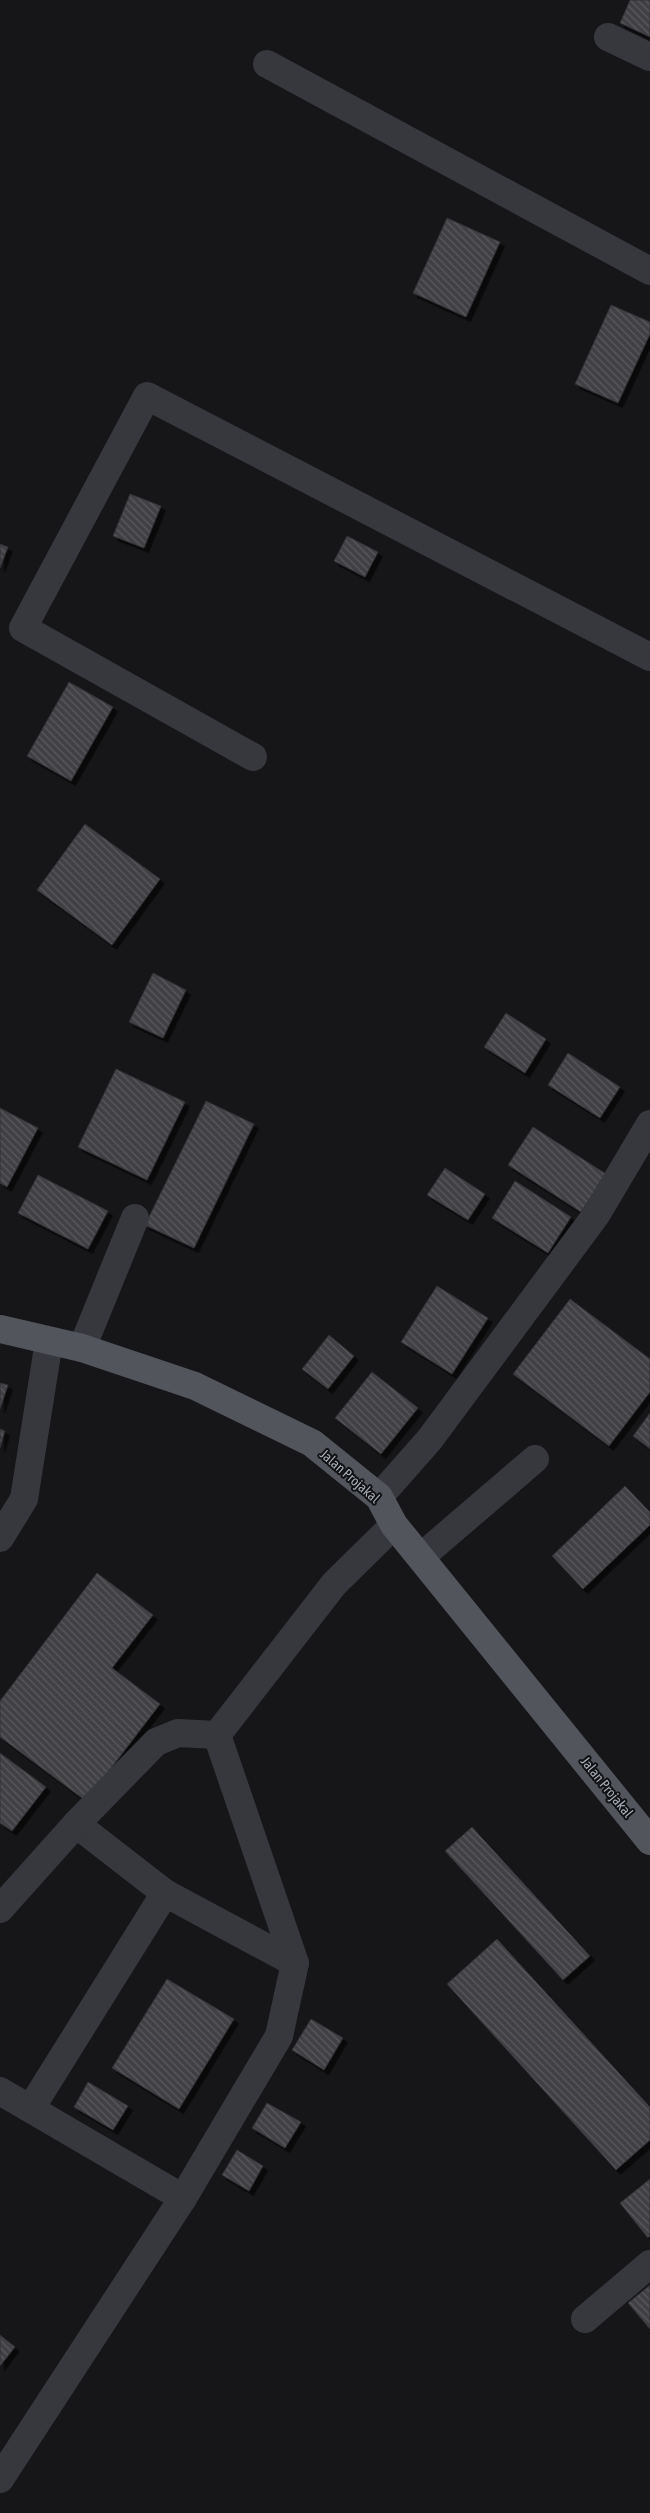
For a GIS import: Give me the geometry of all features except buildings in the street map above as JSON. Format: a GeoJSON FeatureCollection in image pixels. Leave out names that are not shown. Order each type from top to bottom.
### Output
{"type":"FeatureCollection","features":[{"type":"Feature","properties":{"kind":"main road","name":"Jalan Projakal"},"geometry":{"type":"LineString","coordinates":[[0,1329],[82,1348],[196,1386],[312,1443],[379,1497],[394,1525],[422,1556],[650,1841]]}},
{"type":"Feature","properties":{"kind":"street"},"geometry":{"type":"LineString","coordinates":[[608,37],[650,57]]}},
{"type":"Feature","properties":{"kind":"street"},"geometry":{"type":"LineString","coordinates":[[267,64],[650,271]]}},
{"type":"Feature","properties":{"kind":"street"},"geometry":{"type":"LineString","coordinates":[[253,757],[23,628],[147,396],[650,657]]}},
{"type":"Feature","properties":{"kind":"street"},"geometry":{"type":"LineString","coordinates":[[379,1497],[430,1439],[596,1215],[650,1124]]}},
{"type":"Feature","properties":{"kind":"street"},"geometry":{"type":"LineString","coordinates":[[82,1348],[135,1218]]}},
{"type":"Feature","properties":{"kind":"street"},"geometry":{"type":"LineString","coordinates":[[0,1538],[24,1499],[49,1341]]}},
{"type":"Feature","properties":{"kind":"street"},"geometry":{"type":"LineString","coordinates":[[422,1556],[535,1459]]}},
{"type":"Feature","properties":{"kind":"street"},"geometry":{"type":"LineString","coordinates":[[217,1735],[334,1584],[394,1525]]}},
{"type":"Feature","properties":{"kind":"street"},"geometry":{"type":"LineString","coordinates":[[0,1909],[76,1824],[156,1742],[178,1733],[217,1735]]}},
{"type":"Feature","properties":{"kind":"street"},"geometry":{"type":"LineString","coordinates":[[0,2479],[183,2198],[279,2036],[295,1963],[217,1735]]}},
{"type":"Feature","properties":{"kind":"street"},"geometry":{"type":"LineString","coordinates":[[76,1824],[165,1893],[295,1963]]}},
{"type":"Feature","properties":{"kind":"street"},"geometry":{"type":"LineString","coordinates":[[31,2108],[165,1893]]}},
{"type":"Feature","properties":{"kind":"street"},"geometry":{"type":"LineString","coordinates":[[0,2090],[183,2198]]}},
{"type":"Feature","properties":{"kind":"street"},"geometry":{"type":"LineString","coordinates":[[585,2318],[650,2264]]}}]}
